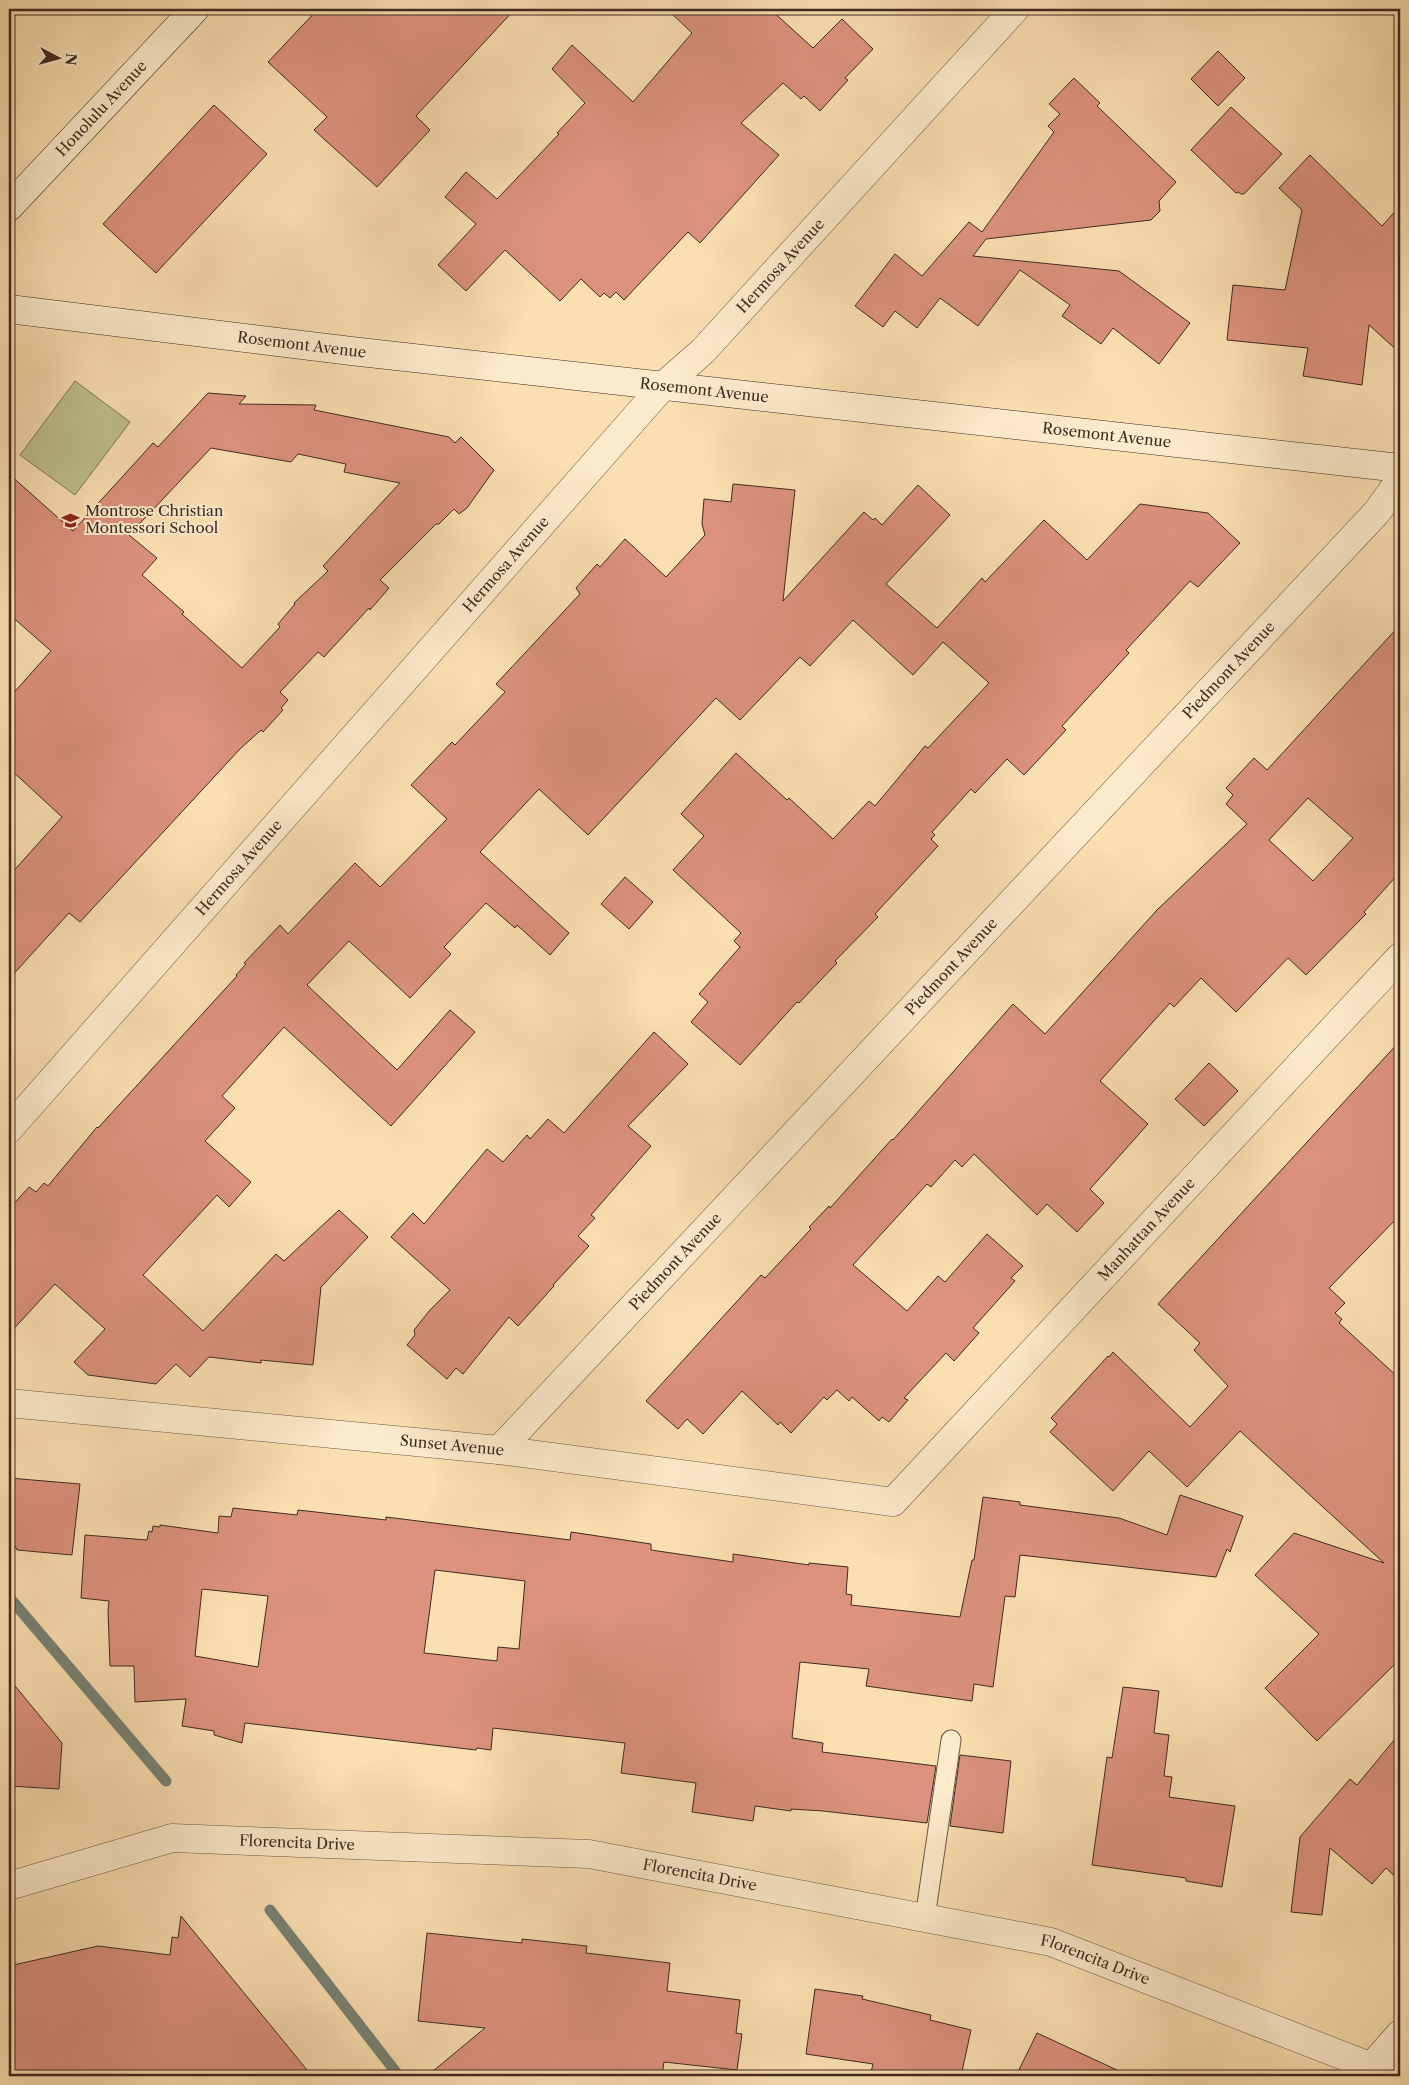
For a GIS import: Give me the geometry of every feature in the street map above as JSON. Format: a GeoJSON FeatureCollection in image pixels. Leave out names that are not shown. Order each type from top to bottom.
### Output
{"type":"FeatureCollection","features":[{"type":"Feature","properties":{"kind":"street","name":"Honolulu Avenue"},"geometry":{"type":"LineString","coordinates":[[9,207],[194,9]]}},
{"type":"Feature","properties":{"kind":"street","name":"Hermosa Avenue"},"geometry":{"type":"LineString","coordinates":[[9,1129],[663,386],[703,352],[1015,9]]}},
{"type":"Feature","properties":{"kind":"street","name":"Rosemont Avenue"},"geometry":{"type":"LineString","coordinates":[[9,309],[663,386],[1400,468]]}},
{"type":"Feature","properties":{"kind":"street","name":"Piedmont Avenue"},"geometry":{"type":"LineString","coordinates":[[499,1450],[1376,512],[1400,480]]}},
{"type":"Feature","properties":{"kind":"street","name":"Manhattan Avenue"},"geometry":{"type":"LineString","coordinates":[[893,1502],[1400,957]]}},
{"type":"Feature","properties":{"kind":"street","name":"Sunset Avenue"},"geometry":{"type":"LineString","coordinates":[[9,1403],[499,1450],[893,1502]]}},
{"type":"Feature","properties":{"kind":"street","name":"Florencita Drive"},"geometry":{"type":"LineString","coordinates":[[9,1886],[172,1838],[589,1854],[1051,1942],[1376,2073]]}},
{"type":"Feature","properties":{"kind":"street"},"geometry":{"type":"LineString","coordinates":[[1376,2073],[1400,2034]]}},
{"type":"Feature","properties":{"kind":"lane"},"geometry":{"type":"LineString","coordinates":[[925,1918],[951,1740]]}},
{"type":"Feature","properties":{"kind":"green space"},"geometry":{"type":"Polygon","coordinates":[[[75,381],[130,422],[75,495],[20,455],[75,381]]]}},
{"type":"Feature","properties":{"kind":"building"},"geometry":{"type":"Polygon","coordinates":[[[318,9],[515,9],[416,116],[430,130],[377,187],[314,130],[327,117],[268,62],[318,9]]]}},
{"type":"Feature","properties":{"kind":"building"},"geometry":{"type":"Polygon","coordinates":[[[667,9],[770,9],[813,48],[842,19],[873,49],[845,78],[848,80],[820,111],[804,96],[801,99],[783,83],[741,123],[779,155],[700,243],[688,232],[624,300],[616,292],[610,298],[604,293],[600,297],[581,279],[560,301],[505,250],[466,291],[438,265],[476,224],[445,197],[466,172],[497,199],[559,134],[557,133],[585,103],[552,69],[572,45],[633,102],[692,33],[667,9]]]}},
{"type":"Feature","properties":{"kind":"building"},"geometry":{"type":"Polygon","coordinates":[[[1218,51],[1245,78],[1218,106],[1191,79],[1218,51]]]}},
{"type":"Feature","properties":{"kind":"building"},"geometry":{"type":"Polygon","coordinates":[[[1074,78],[1100,103],[1097,106],[1176,182],[1159,201],[1160,211],[1151,220],[986,239],[973,256],[1119,271],[1190,323],[1159,364],[1113,328],[1101,344],[1062,316],[1070,305],[1020,270],[978,326],[940,298],[917,328],[895,311],[883,327],[855,306],[895,254],[922,276],[969,222],[982,232],[1054,132],[1048,126],[1060,114],[1049,104],[1074,78]]]}},
{"type":"Feature","properties":{"kind":"building"},"geometry":{"type":"Polygon","coordinates":[[[214,105],[267,154],[156,273],[103,224],[214,105]]]}},
{"type":"Feature","properties":{"kind":"building"},"geometry":{"type":"Polygon","coordinates":[[[1231,107],[1282,154],[1244,194],[1236,193],[1191,150],[1231,107]]]}},
{"type":"Feature","properties":{"kind":"building"},"geometry":{"type":"Polygon","coordinates":[[[1310,155],[1382,226],[1400,206],[1400,353],[1369,325],[1362,385],[1303,376],[1308,348],[1227,340],[1233,285],[1285,290],[1302,210],[1279,188],[1310,155]]]}},
{"type":"Feature","properties":{"kind":"building"},"geometry":{"type":"Polygon","coordinates":[[[208,393],[246,396],[239,404],[316,405],[314,410],[449,437],[455,443],[461,437],[494,470],[467,508],[459,514],[454,509],[439,524],[436,524],[380,580],[389,588],[370,610],[369,608],[324,657],[318,652],[280,692],[288,700],[281,708],[283,710],[263,732],[261,730],[240,749],[80,922],[69,913],[9,979],[9,876],[62,817],[9,768],[9,698],[51,651],[9,614],[9,474],[73,531],[153,443],[158,447],[208,393]],[[211,448],[129,535],[157,558],[142,575],[184,612],[182,614],[242,668],[280,627],[278,624],[294,603],[328,571],[323,566],[400,483],[344,472],[346,464],[298,454],[291,462],[211,448]]]}},
{"type":"Feature","properties":{"kind":"building"},"geometry":{"type":"Polygon","coordinates":[[[733,484],[795,490],[783,601],[864,512],[873,520],[875,518],[882,525],[918,485],[950,515],[886,584],[937,628],[982,578],[985,582],[1044,520],[1087,560],[1140,504],[1208,513],[1240,543],[1198,587],[1190,581],[1126,650],[1129,653],[1062,726],[1066,730],[1024,775],[1007,759],[975,793],[971,789],[932,832],[935,835],[931,839],[938,846],[875,914],[878,917],[835,961],[837,963],[799,1003],[797,1002],[740,1065],[691,1022],[708,1002],[699,994],[740,947],[734,941],[741,933],[673,870],[704,836],[681,814],[736,753],[833,839],[869,801],[875,806],[925,746],[928,748],[989,683],[943,642],[913,675],[853,620],[810,666],[800,657],[740,720],[716,698],[588,835],[539,789],[480,852],[569,933],[550,955],[517,925],[515,928],[486,903],[444,947],[451,954],[410,998],[349,941],[307,985],[397,1070],[450,1010],[475,1032],[391,1126],[284,1027],[222,1096],[235,1108],[205,1141],[251,1182],[229,1207],[217,1195],[143,1275],[203,1331],[276,1254],[284,1261],[339,1210],[368,1237],[321,1287],[313,1365],[261,1360],[261,1363],[209,1357],[190,1377],[176,1364],[156,1384],[88,1375],[74,1362],[105,1329],[55,1284],[9,1334],[9,1209],[29,1187],[36,1192],[44,1183],[48,1186],[97,1127],[237,976],[246,964],[244,963],[280,925],[288,934],[355,863],[380,887],[447,819],[411,785],[452,742],[455,745],[505,692],[496,684],[580,594],[576,588],[597,564],[600,567],[625,539],[666,577],[705,535],[702,524],[704,499],[731,502],[733,484]]]}},
{"type":"Feature","properties":{"kind":"building"},"geometry":{"type":"Polygon","coordinates":[[[1400,625],[1400,872],[1364,912],[1366,914],[1306,975],[1288,958],[1236,1012],[1201,978],[1174,1007],[1170,1003],[1100,1081],[1148,1124],[1090,1189],[1104,1203],[1077,1232],[1047,1204],[1037,1215],[974,1154],[962,1167],[955,1160],[931,1187],[927,1184],[853,1265],[907,1311],[938,1276],[945,1282],[987,1234],[1023,1266],[1011,1278],[1015,1281],[973,1328],[979,1333],[954,1361],[946,1353],[904,1398],[908,1400],[889,1422],[882,1417],[879,1421],[852,1397],[849,1401],[837,1390],[827,1400],[824,1397],[791,1433],[780,1422],[778,1425],[742,1391],[703,1434],[687,1419],[678,1429],[646,1401],[761,1275],[765,1278],[811,1229],[809,1227],[829,1206],[830,1208],[893,1140],[1013,1004],[1045,1034],[1157,910],[1247,824],[1226,804],[1233,795],[1226,788],[1254,758],[1267,770],[1400,625]],[[1308,798],[1269,840],[1313,881],[1353,838],[1308,798]]]}},
{"type":"Feature","properties":{"kind":"building"},"geometry":{"type":"Polygon","coordinates":[[[625,877],[653,902],[629,929],[601,904],[625,877]]]}},
{"type":"Feature","properties":{"kind":"building"},"geometry":{"type":"Polygon","coordinates":[[[654,1032],[688,1064],[628,1126],[651,1146],[591,1215],[595,1218],[578,1236],[589,1246],[554,1286],[518,1326],[509,1317],[463,1374],[456,1368],[447,1379],[407,1345],[415,1335],[414,1330],[450,1290],[391,1237],[413,1213],[424,1224],[487,1149],[503,1162],[527,1135],[530,1139],[548,1119],[564,1133],[654,1032]]]}},
{"type":"Feature","properties":{"kind":"building"},"geometry":{"type":"Polygon","coordinates":[[[1400,1041],[1400,1215],[1329,1288],[1345,1303],[1335,1313],[1342,1319],[1339,1323],[1400,1379],[1400,1659],[1317,1741],[1265,1688],[1319,1634],[1255,1575],[1294,1533],[1384,1563],[1240,1431],[1187,1487],[1149,1451],[1113,1491],[1050,1432],[1057,1424],[1051,1418],[1113,1352],[1190,1427],[1228,1386],[1194,1350],[1200,1343],[1158,1304],[1400,1041]]]}},
{"type":"Feature","properties":{"kind":"building"},"geometry":{"type":"Polygon","coordinates":[[[1209,1063],[1238,1091],[1204,1126],[1175,1099],[1209,1063]]]}},
{"type":"Feature","properties":{"kind":"building"},"geometry":{"type":"Polygon","coordinates":[[[9,1478],[80,1484],[72,1555],[17,1550],[9,1533],[9,1478]]]}},
{"type":"Feature","properties":{"kind":"building"},"geometry":{"type":"Polygon","coordinates":[[[1180,1495],[1243,1516],[1230,1552],[1227,1549],[1216,1577],[1020,1555],[1015,1597],[1005,1596],[993,1687],[974,1684],[972,1701],[866,1686],[869,1669],[800,1662],[792,1738],[823,1743],[822,1752],[936,1766],[927,1823],[823,1811],[791,1809],[791,1811],[755,1806],[753,1821],[692,1812],[696,1783],[621,1773],[625,1743],[493,1728],[491,1750],[477,1748],[476,1750],[245,1723],[242,1743],[214,1735],[214,1731],[182,1726],[186,1699],[135,1702],[134,1666],[110,1666],[109,1601],[81,1598],[85,1535],[147,1540],[149,1531],[152,1532],[153,1526],[160,1527],[160,1525],[218,1533],[219,1516],[231,1517],[233,1508],[297,1515],[298,1510],[386,1520],[386,1517],[570,1540],[571,1532],[651,1544],[651,1550],[733,1562],[733,1554],[809,1565],[809,1563],[848,1567],[846,1594],[852,1595],[851,1605],[960,1617],[972,1560],[974,1560],[983,1497],[1020,1502],[1020,1505],[1119,1518],[1167,1535],[1180,1495]],[[435,1570],[424,1653],[497,1661],[498,1647],[519,1649],[525,1581],[435,1570]],[[202,1589],[195,1656],[258,1667],[268,1596],[202,1589]]]}},
{"type":"Feature","properties":{"kind":"building"},"geometry":{"type":"Polygon","coordinates":[[[11,1681],[62,1743],[59,1789],[9,1786],[11,1681]]]}},
{"type":"Feature","properties":{"kind":"building"},"geometry":{"type":"Polygon","coordinates":[[[1123,1687],[1159,1691],[1154,1733],[1169,1735],[1164,1776],[1172,1777],[1169,1797],[1235,1806],[1222,1887],[1186,1881],[1186,1878],[1092,1865],[1107,1757],[1112,1758],[1123,1687]]]}},
{"type":"Feature","properties":{"kind":"building"},"geometry":{"type":"Polygon","coordinates":[[[1400,1733],[1400,1881],[1386,1868],[1372,1884],[1330,1848],[1322,1915],[1291,1912],[1300,1837],[1350,1779],[1357,1785],[1400,1733]]]}},
{"type":"Feature","properties":{"kind":"building"},"geometry":{"type":"Polygon","coordinates":[[[960,1755],[1011,1761],[1003,1833],[950,1826],[960,1755]]]}},
{"type":"Feature","properties":{"kind":"building"},"geometry":{"type":"Polygon","coordinates":[[[181,1916],[312,2076],[55,2076],[9,2070],[9,1966],[98,1946],[170,1955],[172,1937],[178,1938],[181,1916]]]}},
{"type":"Feature","properties":{"kind":"building"},"geometry":{"type":"Polygon","coordinates":[[[427,1933],[522,1943],[522,1939],[587,1946],[586,1953],[670,1963],[667,1991],[740,2000],[736,2033],[742,2034],[737,2070],[664,2062],[662,2076],[427,2076],[485,2028],[418,2021],[427,1933]]]}},
{"type":"Feature","properties":{"kind":"building"},"geometry":{"type":"Polygon","coordinates":[[[815,1989],[863,1996],[862,1999],[931,2015],[930,2020],[971,2030],[961,2076],[870,2076],[873,2064],[806,2054],[815,1989]]]}},
{"type":"Feature","properties":{"kind":"building"},"geometry":{"type":"Polygon","coordinates":[[[1037,2033],[1130,2076],[1016,2076],[1037,2033]]]}},
{"type":"Feature","properties":{"kind":"waterway"},"geometry":{"type":"LineString","coordinates":[[9,1597],[166,1781]]}},
{"type":"Feature","properties":{"kind":"waterway"},"geometry":{"type":"LineString","coordinates":[[270,1910],[399,2076]]}},
{"type":"Feature","properties":{"kind":"place","name":"Montrose Christian Montessori School"},"geometry":{"type":"Point","coordinates":[71,520]}}]}
